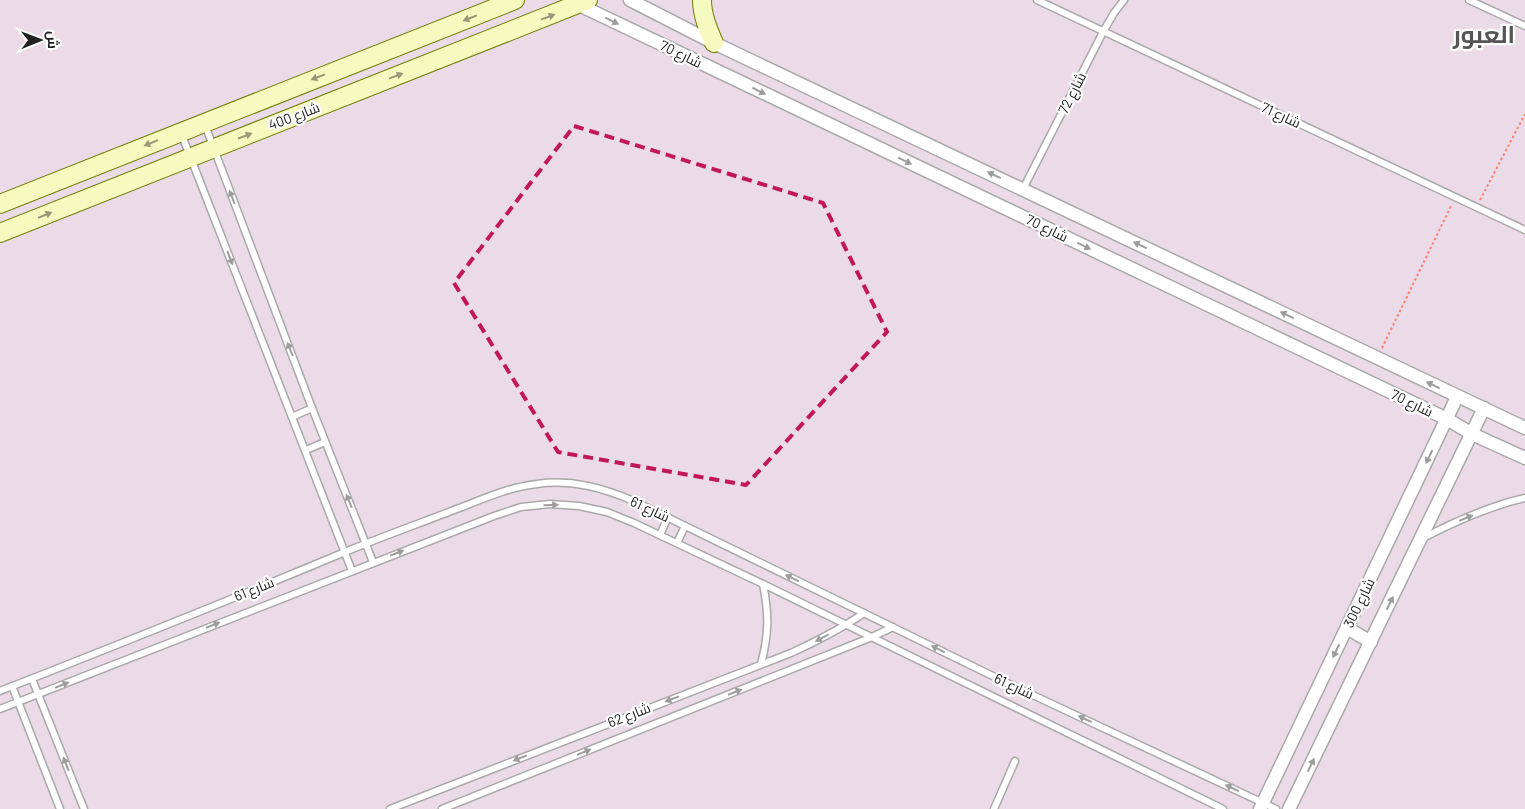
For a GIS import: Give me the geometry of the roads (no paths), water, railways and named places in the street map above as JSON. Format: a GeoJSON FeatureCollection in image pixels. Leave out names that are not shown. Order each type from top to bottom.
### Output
{"type":"FeatureCollection","features":[{"type":"Feature","properties":{"kind":"street","name":"شارع 400"},"geometry":{"type":"LineString","coordinates":[[0,204],[515,0]]}},
{"type":"Feature","properties":{"kind":"street","name":"شارع 70"},"geometry":{"type":"LineString","coordinates":[[630,0],[714,43],[1023,188],[1525,428]]}},
{"type":"Feature","properties":{"kind":"street"},"geometry":{"type":"LineString","coordinates":[[702,0],[706,25],[714,43]]}},
{"type":"Feature","properties":{"kind":"street","name":"شارع 400"},"geometry":{"type":"LineString","coordinates":[[0,233],[578,2]]}},
{"type":"Feature","properties":{"kind":"street","name":"شارع 70"},"geometry":{"type":"LineString","coordinates":[[578,2],[1525,458]]}},
{"type":"Feature","properties":{"kind":"street","name":"شارع 300"},"geometry":{"type":"LineString","coordinates":[[1261,806],[1457,397]]}},
{"type":"Feature","properties":{"kind":"street","name":"شارع 300"},"geometry":{"type":"LineString","coordinates":[[1290,809],[1484,408]]}},
{"type":"Feature","properties":{"kind":"street"},"geometry":{"type":"LineString","coordinates":[[1347,628],[1371,642]]}},
{"type":"Feature","properties":{"kind":"lane","name":"شارع 71"},"geometry":{"type":"LineString","coordinates":[[1037,0],[1525,230]]}},
{"type":"Feature","properties":{"kind":"lane","name":"شارع 72"},"geometry":{"type":"LineString","coordinates":[[1023,188],[1103,32],[1124,0]]}},
{"type":"Feature","properties":{"kind":"lane"},"geometry":{"type":"LineString","coordinates":[[1469,0],[1525,26]]}},
{"type":"Feature","properties":{"kind":"lane"},"geometry":{"type":"LineString","coordinates":[[204,122],[312,408],[373,562]]}},
{"type":"Feature","properties":{"kind":"lane"},"geometry":{"type":"LineString","coordinates":[[180,132],[352,571]]}},
{"type":"Feature","properties":{"kind":"lane"},"geometry":{"type":"LineString","coordinates":[[292,416],[312,408]]}},
{"type":"Feature","properties":{"kind":"lane"},"geometry":{"type":"LineString","coordinates":[[306,450],[326,442]]}},
{"type":"Feature","properties":{"kind":"lane","name":"شارع 61"},"geometry":{"type":"LineString","coordinates":[[0,691],[366,543],[504,492],[537,484],[562,482],[588,485],[613,492],[1261,806],[1276,809]]}},
{"type":"Feature","properties":{"kind":"lane"},"geometry":{"type":"LineString","coordinates":[[1422,538],[1485,510],[1525,498]]}},
{"type":"Feature","properties":{"kind":"lane","name":"شارع 61"},"geometry":{"type":"LineString","coordinates":[[0,709],[494,516],[521,508],[550,504],[579,506],[607,512],[660,535],[1223,809]]}},
{"type":"Feature","properties":{"kind":"lane"},"geometry":{"type":"LineString","coordinates":[[660,535],[668,518]]}},
{"type":"Feature","properties":{"kind":"lane"},"geometry":{"type":"LineString","coordinates":[[677,543],[685,526]]}},
{"type":"Feature","properties":{"kind":"lane"},"geometry":{"type":"LineString","coordinates":[[761,664],[768,624],[767,604],[762,584]]}},
{"type":"Feature","properties":{"kind":"lane","name":"شارع 62"},"geometry":{"type":"LineString","coordinates":[[390,809],[791,653],[820,640],[864,613]]}},
{"type":"Feature","properties":{"kind":"lane","name":"شارع 62"},"geometry":{"type":"LineString","coordinates":[[442,809],[893,627]]}},
{"type":"Feature","properties":{"kind":"lane"},"geometry":{"type":"LineString","coordinates":[[32,679],[84,809]]}},
{"type":"Feature","properties":{"kind":"lane"},"geometry":{"type":"LineString","coordinates":[[12,686],[60,809]]}},
{"type":"Feature","properties":{"kind":"lane"},"geometry":{"type":"LineString","coordinates":[[994,809],[1015,761]]}},
{"type":"Feature","properties":{"kind":"district","name":"العبور"},"geometry":{"type":"Point","coordinates":[1484,35]}}]}
